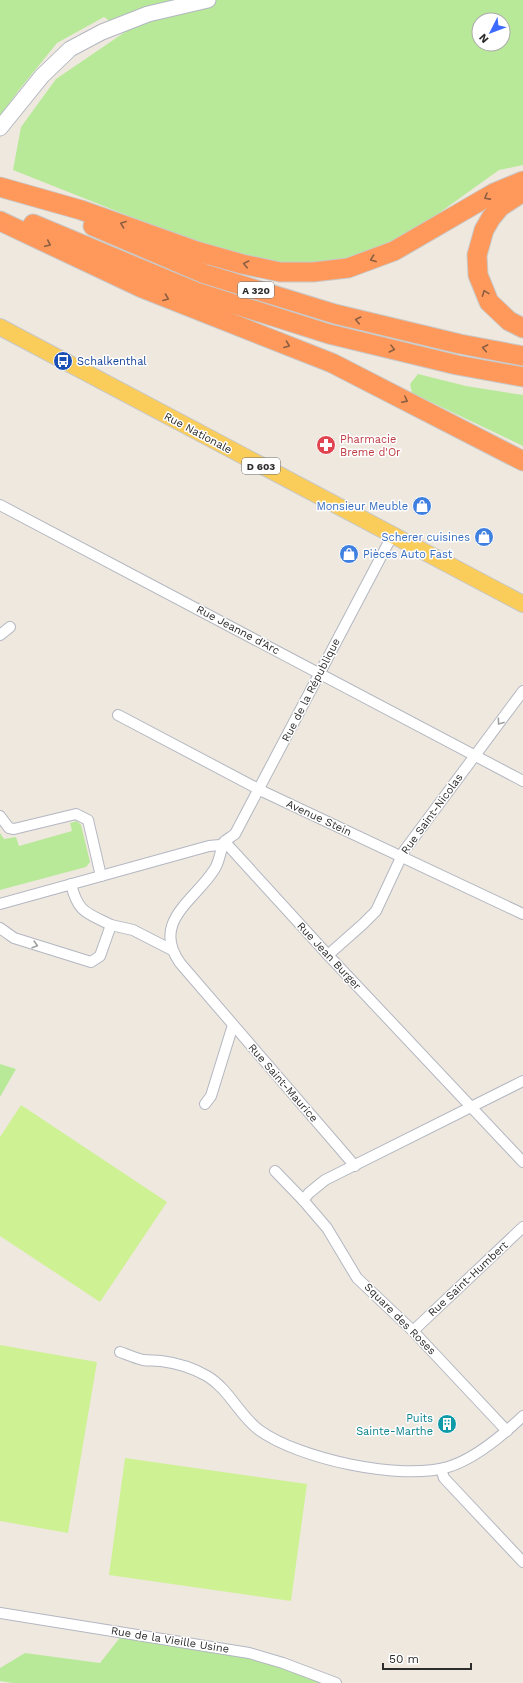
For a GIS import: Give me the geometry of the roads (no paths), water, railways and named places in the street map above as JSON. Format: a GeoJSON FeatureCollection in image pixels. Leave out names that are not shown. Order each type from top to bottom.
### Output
{"type":"FeatureCollection","features":[{"type":"Feature","properties":{"kind":"highway"},"geometry":{"type":"LineString","coordinates":[[0,187],[81,210],[196,251],[242,264],[280,272],[313,272],[348,268],[394,251],[494,193],[523,181]]}},
{"type":"Feature","properties":{"kind":"highway","name":"A 320"},"geometry":{"type":"LineString","coordinates":[[0,187],[205,274],[335,314],[460,344],[523,356]]}},
{"type":"Feature","properties":{"kind":"highway"},"geometry":{"type":"LineString","coordinates":[[523,192],[500,207],[491,218],[484,230],[477,255],[478,275],[489,302],[509,321],[523,328]]}},
{"type":"Feature","properties":{"kind":"highway","name":"A 320"},"geometry":{"type":"LineString","coordinates":[[0,210],[196,292],[329,334],[457,365],[523,377]]}},
{"type":"Feature","properties":{"kind":"highway"},"geometry":{"type":"LineString","coordinates":[[0,222],[142,288],[332,363],[523,461]]}},
{"type":"Feature","properties":{"kind":"main road"},"geometry":{"type":"LineString","coordinates":[[0,128],[42,76],[70,50],[102,32],[148,14],[208,0]]}},
{"type":"Feature","properties":{"kind":"main road","name":"Rue Nationale"},"geometry":{"type":"LineString","coordinates":[[0,327],[523,604]]}},
{"type":"Feature","properties":{"kind":"street","name":"Rue Jeanne d'Arc"},"geometry":{"type":"LineString","coordinates":[[0,505],[523,781]]}},
{"type":"Feature","properties":{"kind":"street","name":"Rue de la République"},"geometry":{"type":"LineString","coordinates":[[225,842],[235,834],[393,534]]}},
{"type":"Feature","properties":{"kind":"street"},"geometry":{"type":"LineString","coordinates":[[0,635],[10,627]]}},
{"type":"Feature","properties":{"kind":"street","name":"Rue Saint-Nicolas"},"geometry":{"type":"LineString","coordinates":[[328,955],[364,924],[376,911],[401,856],[523,691]]}},
{"type":"Feature","properties":{"kind":"street","name":"Avenue Stein"},"geometry":{"type":"LineString","coordinates":[[118,715],[259,789],[523,914]]}},
{"type":"Feature","properties":{"kind":"street"},"geometry":{"type":"LineString","coordinates":[[0,816],[9,828],[14,829],[76,814],[88,820],[101,876]]}},
{"type":"Feature","properties":{"kind":"street"},"geometry":{"type":"LineString","coordinates":[[0,904],[220,845],[225,842]]}},
{"type":"Feature","properties":{"kind":"street"},"geometry":{"type":"LineString","coordinates":[[172,950],[169,936],[172,923],[215,869],[225,842]]}},
{"type":"Feature","properties":{"kind":"street","name":"Rue Jean Burger"},"geometry":{"type":"LineString","coordinates":[[225,842],[328,955],[523,1162]]}},
{"type":"Feature","properties":{"kind":"street"},"geometry":{"type":"LineString","coordinates":[[71,884],[73,894],[81,909],[111,925],[133,930],[172,950]]}},
{"type":"Feature","properties":{"kind":"street"},"geometry":{"type":"LineString","coordinates":[[0,928],[14,938],[91,962],[100,956],[111,925]]}},
{"type":"Feature","properties":{"kind":"street","name":"Rue Saint-Maurice"},"geometry":{"type":"LineString","coordinates":[[172,950],[180,962],[233,1025],[354,1166]]}},
{"type":"Feature","properties":{"kind":"street"},"geometry":{"type":"LineString","coordinates":[[205,1104],[211,1096],[233,1025]]}},
{"type":"Feature","properties":{"kind":"street"},"geometry":{"type":"LineString","coordinates":[[303,1200],[325,1180],[523,1081]]}},
{"type":"Feature","properties":{"kind":"street","name":"Square des Roses"},"geometry":{"type":"LineString","coordinates":[[276,1171],[327,1228],[357,1278],[413,1331],[507,1431]]}},
{"type":"Feature","properties":{"kind":"street","name":"Rue Saint-Humbert"},"geometry":{"type":"LineString","coordinates":[[413,1331],[523,1227]]}},
{"type":"Feature","properties":{"kind":"street"},"geometry":{"type":"LineString","coordinates":[[120,1352],[144,1360],[179,1364],[208,1377],[229,1396],[255,1427],[267,1435],[295,1448],[372,1469],[394,1472],[416,1472],[441,1469],[461,1462],[507,1431],[523,1416]]}},
{"type":"Feature","properties":{"kind":"street"},"geometry":{"type":"LineString","coordinates":[[441,1469],[444,1478],[523,1562]]}},
{"type":"Feature","properties":{"kind":"street","name":"Rue de la Vieille Usine"},"geometry":{"type":"LineString","coordinates":[[0,1612],[250,1653],[283,1663],[336,1683]]}},
{"type":"Feature","properties":{"kind":"place","name":"Schalkenthal"},"geometry":{"type":"Point","coordinates":[63,361]}},
{"type":"Feature","properties":{"kind":"place","name":"Pharmacie Breme d'Or"},"geometry":{"type":"Point","coordinates":[326,445]}},
{"type":"Feature","properties":{"kind":"place","name":"Monsieur Meuble"},"geometry":{"type":"Point","coordinates":[422,506]}},
{"type":"Feature","properties":{"kind":"place","name":"Scherer cuisines"},"geometry":{"type":"Point","coordinates":[484,537]}},
{"type":"Feature","properties":{"kind":"place","name":"Pièces Auto Fast"},"geometry":{"type":"Point","coordinates":[349,554]}},
{"type":"Feature","properties":{"kind":"place","name":"Puits Sainte-Marthe"},"geometry":{"type":"Point","coordinates":[447,1424]}}]}
